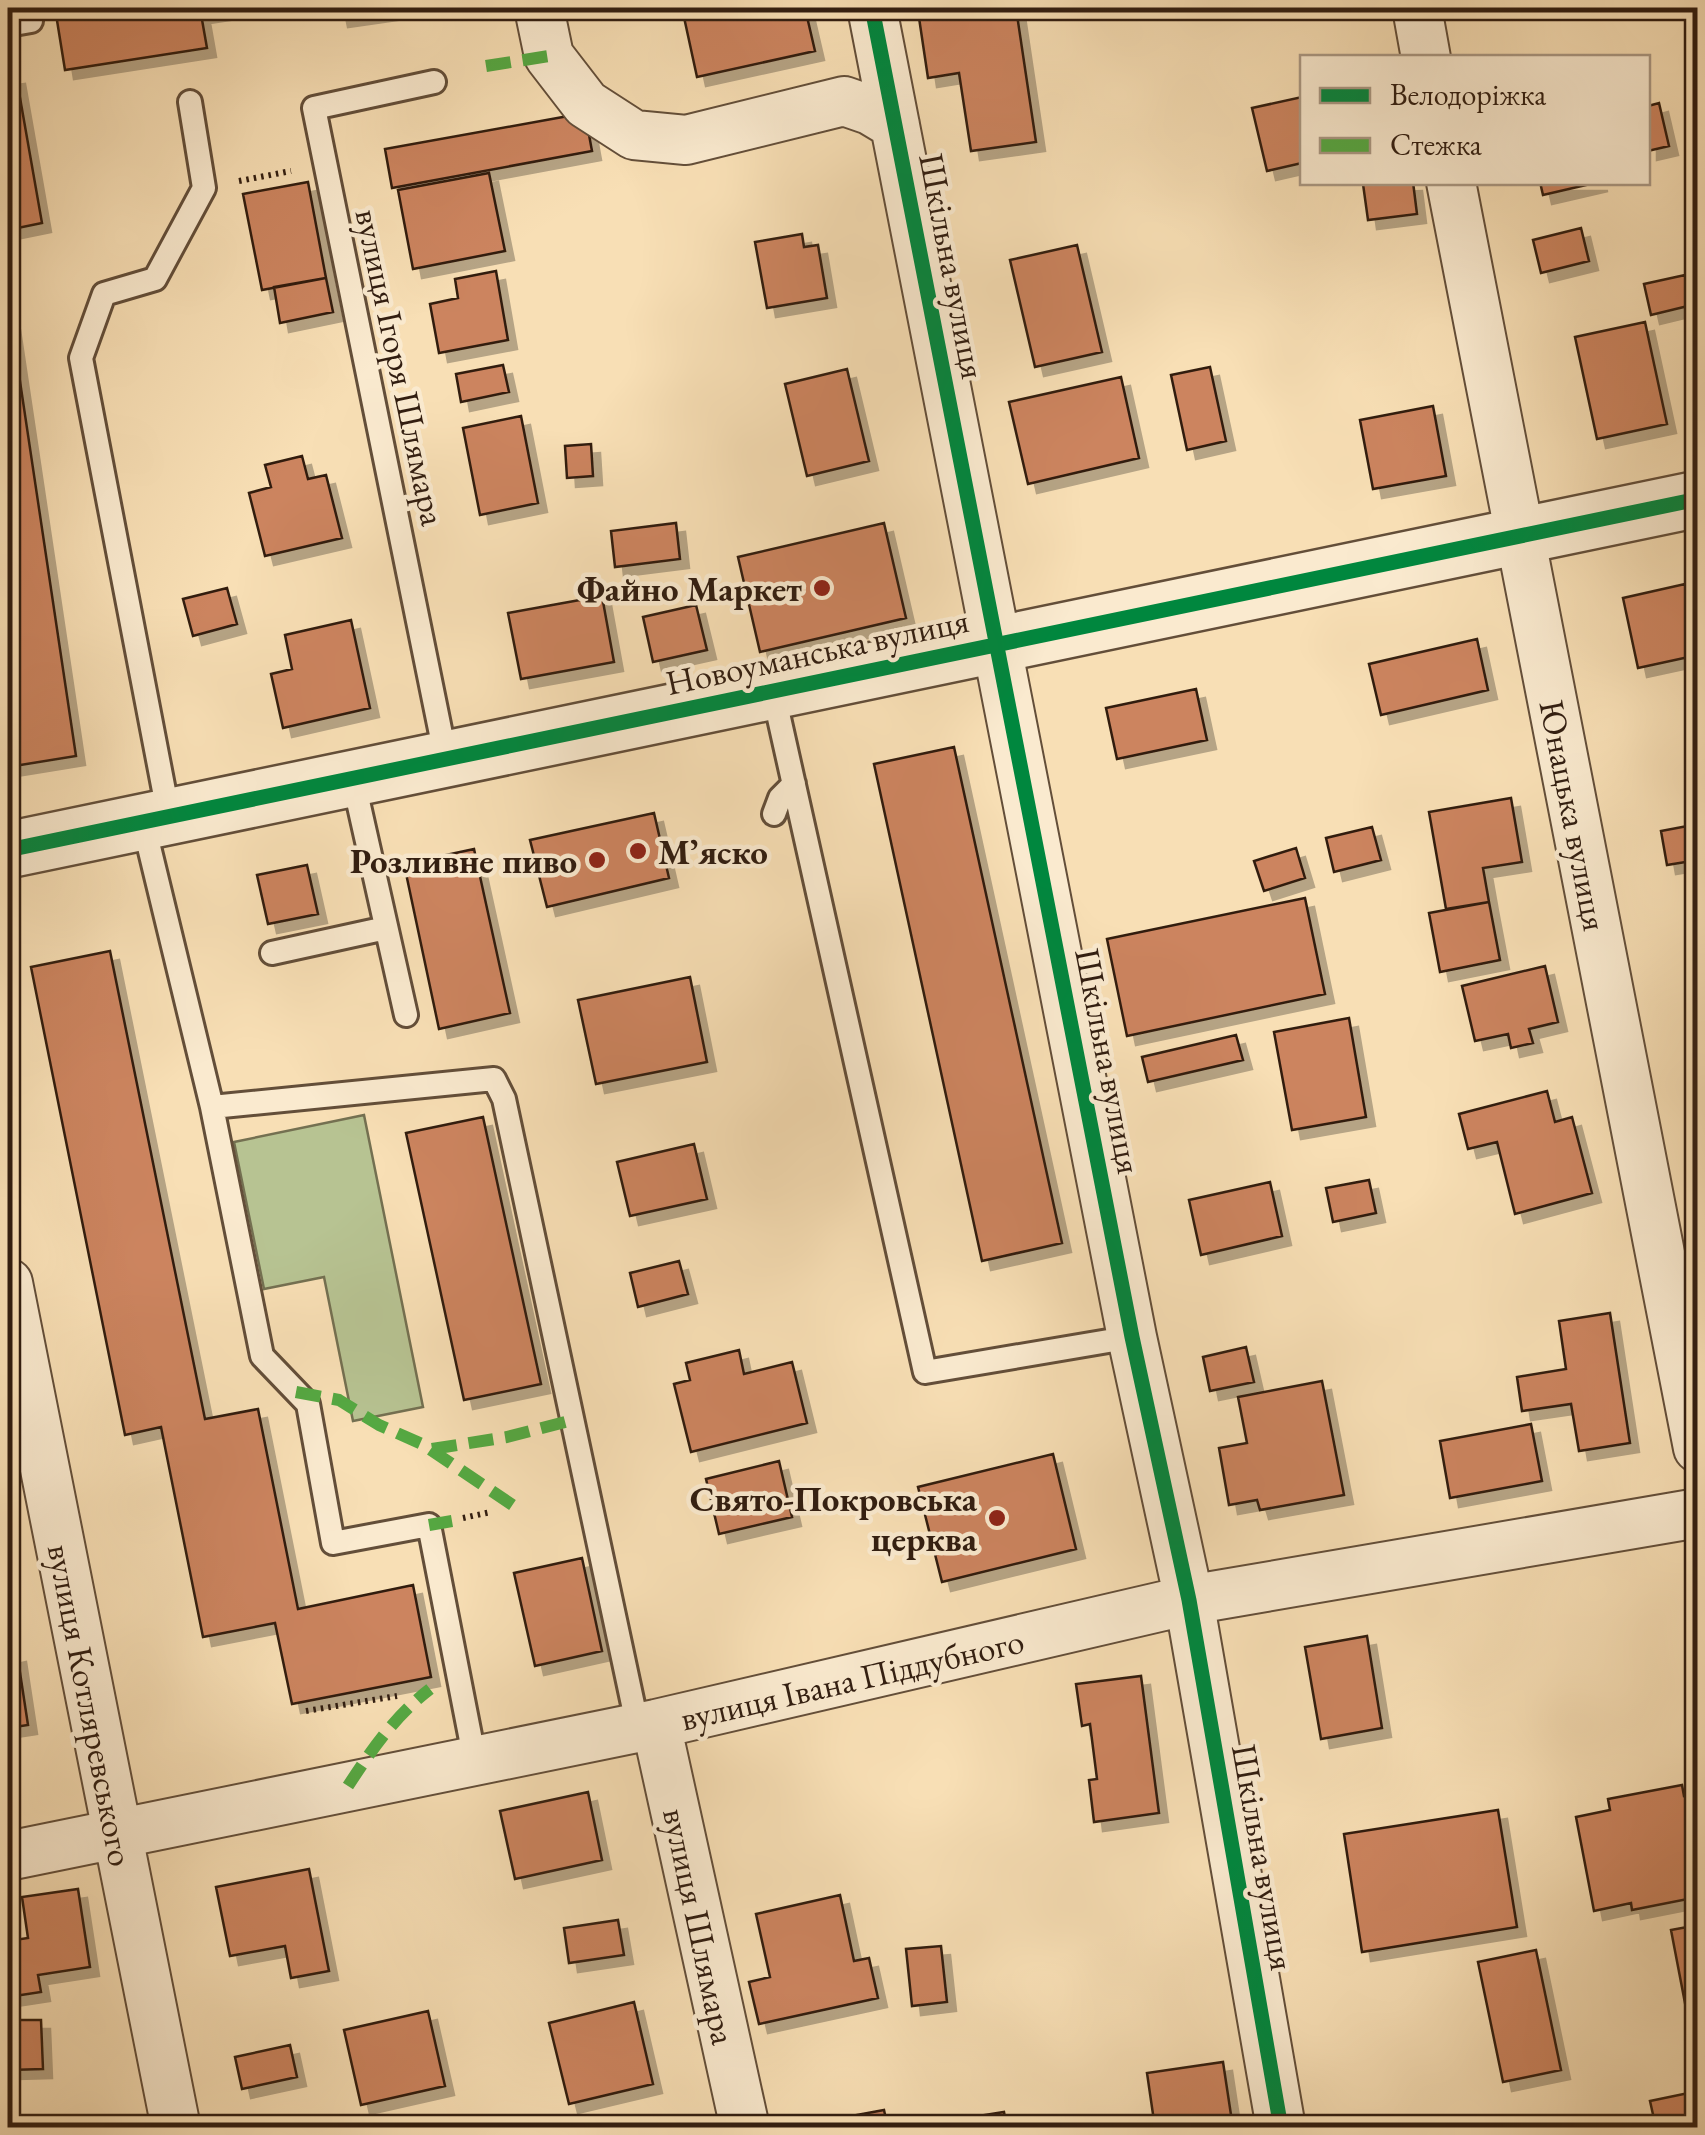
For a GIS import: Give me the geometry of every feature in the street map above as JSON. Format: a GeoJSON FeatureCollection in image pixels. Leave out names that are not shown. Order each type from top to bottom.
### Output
{"type":"FeatureCollection","features":[{"type":"Feature","properties":{"kind":"street"},"geometry":{"type":"LineString","coordinates":[[540,8],[549,56],[586,104],[634,135],[686,140],[844,101],[895,125]]}},
{"type":"Feature","properties":{"kind":"street","name":"Шкільна вулиця"},"geometry":{"type":"LineString","coordinates":[[872,8],[1132,1336],[1189,1600],[1281,2128]]}},
{"type":"Feature","properties":{"kind":"street"},"geometry":{"type":"LineString","coordinates":[[1416,8],[1425,55]]}},
{"type":"Feature","properties":{"kind":"street","name":"Юнацька вулиця"},"geometry":{"type":"LineString","coordinates":[[1452,185],[1698,1448]]}},
{"type":"Feature","properties":{"kind":"street","name":"Новоуманська вулиця"},"geometry":{"type":"LineString","coordinates":[[8,850],[1698,499]]}},
{"type":"Feature","properties":{"kind":"street","name":"вулиця Котляревського"},"geometry":{"type":"LineString","coordinates":[[8,1283],[176,2128]]}},
{"type":"Feature","properties":{"kind":"street","name":"вулиця Івана Піддубного"},"geometry":{"type":"LineString","coordinates":[[8,1856],[647,1726],[1189,1600],[1698,1513]]}},
{"type":"Feature","properties":{"kind":"street","name":"вулиця Шлямара"},"geometry":{"type":"LineString","coordinates":[[647,1726],[745,2128]]}},
{"type":"Feature","properties":{"kind":"lane"},"geometry":{"type":"LineString","coordinates":[[8,25],[31,21],[28,8]]}},
{"type":"Feature","properties":{"kind":"lane","name":"вулиця Ігоря Шлямара"},"geometry":{"type":"LineString","coordinates":[[434,82],[314,108],[446,759]]}},
{"type":"Feature","properties":{"kind":"lane"},"geometry":{"type":"LineString","coordinates":[[190,102],[204,188],[155,278],[104,294],[81,358],[156,819],[262,1356],[308,1404],[332,1543],[428,1525],[474,1761]]}},
{"type":"Feature","properties":{"kind":"lane"},"geometry":{"type":"LineString","coordinates":[[162,266],[188,262]]}},
{"type":"Feature","properties":{"kind":"lane"},"geometry":{"type":"LineString","coordinates":[[773,691],[924,1372],[1132,1336]]}},
{"type":"Feature","properties":{"kind":"lane"},"geometry":{"type":"LineString","coordinates":[[353,779],[406,1015]]}},
{"type":"Feature","properties":{"kind":"lane"},"geometry":{"type":"LineString","coordinates":[[774,814],[783,794],[794,784]]}},
{"type":"Feature","properties":{"kind":"lane"},"geometry":{"type":"LineString","coordinates":[[272,953],[386,928]]}},
{"type":"Feature","properties":{"kind":"lane"},"geometry":{"type":"LineString","coordinates":[[212,1107],[494,1080],[504,1099],[647,1726]]}},
{"type":"Feature","properties":{"kind":"path"},"geometry":{"type":"LineString","coordinates":[[204,188],[324,164]]}},
{"type":"Feature","properties":{"kind":"path"},"geometry":{"type":"LineString","coordinates":[[452,1520],[491,1512]]}},
{"type":"Feature","properties":{"kind":"path"},"geometry":{"type":"LineString","coordinates":[[306,1711],[397,1696]]}},
{"type":"Feature","properties":{"kind":"green space"},"geometry":{"type":"Polygon","coordinates":[[[364,1115],[423,1407],[353,1421],[324,1277],[264,1289],[234,1142],[364,1115]]]}},
{"type":"Feature","properties":{"kind":"building"},"geometry":{"type":"Polygon","coordinates":[[[55,8],[241,8],[201,14],[207,48],[65,70],[55,8]]]}},
{"type":"Feature","properties":{"kind":"building"},"geometry":{"type":"Polygon","coordinates":[[[337,8],[409,8],[339,18],[337,8]]]}},
{"type":"Feature","properties":{"kind":"building"},"geometry":{"type":"Polygon","coordinates":[[[682,8],[805,8],[815,51],[697,77],[682,8]]]}},
{"type":"Feature","properties":{"kind":"building"},"geometry":{"type":"Polygon","coordinates":[[[1016,8],[1036,142],[971,151],[959,73],[928,78],[918,11],[1016,8]]]}},
{"type":"Feature","properties":{"kind":"building"},"geometry":{"type":"Polygon","coordinates":[[[16,75],[42,223],[8,230],[8,76],[16,75]]]}},
{"type":"Feature","properties":{"kind":"building"},"geometry":{"type":"Polygon","coordinates":[[[1300,97],[1300,163],[1267,171],[1252,108],[1300,97]]]}},
{"type":"Feature","properties":{"kind":"building"},"geometry":{"type":"Polygon","coordinates":[[[1659,103],[1669,146],[1650,151],[1650,105],[1659,103]]]}},
{"type":"Feature","properties":{"kind":"building"},"geometry":{"type":"Polygon","coordinates":[[[585,113],[592,151],[392,188],[385,149],[585,113]]]}},
{"type":"Feature","properties":{"kind":"building"},"geometry":{"type":"Polygon","coordinates":[[[489,173],[505,251],[413,269],[398,190],[489,173]]]}},
{"type":"Feature","properties":{"kind":"building"},"geometry":{"type":"Polygon","coordinates":[[[308,182],[326,278],[262,290],[243,194],[308,182]]]}},
{"type":"Feature","properties":{"kind":"building"},"geometry":{"type":"Polygon","coordinates":[[[1363,185],[1413,185],[1417,214],[1368,220],[1363,185]]]}},
{"type":"Feature","properties":{"kind":"building"},"geometry":{"type":"Polygon","coordinates":[[[1541,185],[1586,185],[1543,195],[1541,185]]]}},
{"type":"Feature","properties":{"kind":"building"},"geometry":{"type":"Polygon","coordinates":[[[1581,228],[1589,261],[1541,273],[1533,240],[1581,228]]]}},
{"type":"Feature","properties":{"kind":"building"},"geometry":{"type":"Polygon","coordinates":[[[802,234],[804,247],[818,245],[827,298],[767,308],[755,242],[802,234]]]}},
{"type":"Feature","properties":{"kind":"building"},"geometry":{"type":"Polygon","coordinates":[[[1077,245],[1102,352],[1035,367],[1010,260],[1077,245]]]}},
{"type":"Feature","properties":{"kind":"building"},"geometry":{"type":"Polygon","coordinates":[[[496,271],[508,340],[439,353],[430,304],[458,298],[455,279],[496,271]]]}},
{"type":"Feature","properties":{"kind":"building"},"geometry":{"type":"Polygon","coordinates":[[[1685,275],[1692,305],[1651,315],[1644,284],[1685,275]]]}},
{"type":"Feature","properties":{"kind":"building"},"geometry":{"type":"Polygon","coordinates":[[[326,278],[333,312],[280,323],[274,287],[326,278]]]}},
{"type":"Feature","properties":{"kind":"building"},"geometry":{"type":"Polygon","coordinates":[[[8,301],[76,756],[8,767],[8,301]]]}},
{"type":"Feature","properties":{"kind":"building"},"geometry":{"type":"Polygon","coordinates":[[[1645,322],[1667,424],[1597,439],[1575,337],[1645,322]]]}},
{"type":"Feature","properties":{"kind":"building"},"geometry":{"type":"Polygon","coordinates":[[[503,365],[509,392],[461,402],[456,374],[503,365]]]}},
{"type":"Feature","properties":{"kind":"building"},"geometry":{"type":"Polygon","coordinates":[[[1210,367],[1226,441],[1187,450],[1171,375],[1210,367]]]}},
{"type":"Feature","properties":{"kind":"building"},"geometry":{"type":"Polygon","coordinates":[[[847,369],[869,461],[807,476],[785,384],[847,369]]]}},
{"type":"Feature","properties":{"kind":"building"},"geometry":{"type":"Polygon","coordinates":[[[1121,377],[1139,458],[1028,484],[1009,402],[1121,377]]]}},
{"type":"Feature","properties":{"kind":"building"},"geometry":{"type":"Polygon","coordinates":[[[1433,406],[1446,476],[1373,489],[1360,420],[1433,406]]]}},
{"type":"Feature","properties":{"kind":"building"},"geometry":{"type":"Polygon","coordinates":[[[521,416],[538,503],[480,515],[463,428],[521,416]]]}},
{"type":"Feature","properties":{"kind":"building"},"geometry":{"type":"Polygon","coordinates":[[[591,444],[593,476],[567,478],[565,446],[591,444]]]}},
{"type":"Feature","properties":{"kind":"building"},"geometry":{"type":"Polygon","coordinates":[[[302,456],[308,479],[326,475],[342,538],[265,556],[249,493],[271,487],[265,465],[302,456]]]}},
{"type":"Feature","properties":{"kind":"building"},"geometry":{"type":"Polygon","coordinates":[[[676,523],[680,559],[615,567],[611,531],[676,523]]]}},
{"type":"Feature","properties":{"kind":"building","name":"Файно Маркет"},"geometry":{"type":"Polygon","coordinates":[[[884,523],[906,618],[760,652],[738,557],[884,523]]]}},
{"type":"Feature","properties":{"kind":"building"},"geometry":{"type":"Polygon","coordinates":[[[1685,584],[1698,655],[1638,668],[1623,598],[1685,584]]]}},
{"type":"Feature","properties":{"kind":"building"},"geometry":{"type":"Polygon","coordinates":[[[227,588],[237,624],[193,636],[183,599],[227,588]]]}},
{"type":"Feature","properties":{"kind":"building"},"geometry":{"type":"Polygon","coordinates":[[[602,596],[614,662],[521,679],[508,613],[602,596]]]}},
{"type":"Feature","properties":{"kind":"building"},"geometry":{"type":"Polygon","coordinates":[[[696,605],[707,650],[653,662],[643,617],[696,605]]]}},
{"type":"Feature","properties":{"kind":"building"},"geometry":{"type":"Polygon","coordinates":[[[351,620],[370,708],[283,728],[271,674],[292,669],[285,635],[351,620]]]}},
{"type":"Feature","properties":{"kind":"building"},"geometry":{"type":"Polygon","coordinates":[[[1477,639],[1488,690],[1381,715],[1369,664],[1477,639]]]}},
{"type":"Feature","properties":{"kind":"building"},"geometry":{"type":"Polygon","coordinates":[[[1196,689],[1207,740],[1117,759],[1106,708],[1196,689]]]}},
{"type":"Feature","properties":{"kind":"building"},"geometry":{"type":"Polygon","coordinates":[[[954,747],[1062,1243],[982,1261],[874,764],[954,747]]]}},
{"type":"Feature","properties":{"kind":"building"},"geometry":{"type":"Polygon","coordinates":[[[1511,798],[1522,862],[1483,868],[1489,902],[1446,909],[1429,812],[1511,798]]]}},
{"type":"Feature","properties":{"kind":"building"},"geometry":{"type":"Polygon","coordinates":[[[654,813],[669,878],[547,907],[530,840],[654,813]]]}},
{"type":"Feature","properties":{"kind":"building"},"geometry":{"type":"Polygon","coordinates":[[[1698,824],[1698,860],[1667,865],[1661,831],[1698,824]]]}},
{"type":"Feature","properties":{"kind":"building"},"geometry":{"type":"Polygon","coordinates":[[[1372,827],[1381,860],[1334,872],[1326,838],[1372,827]]]}},
{"type":"Feature","properties":{"kind":"building"},"geometry":{"type":"Polygon","coordinates":[[[1296,848],[1305,878],[1264,891],[1254,861],[1296,848]]]}},
{"type":"Feature","properties":{"kind":"building"},"geometry":{"type":"Polygon","coordinates":[[[474,849],[510,1013],[439,1029],[404,864],[474,849]]]}},
{"type":"Feature","properties":{"kind":"building"},"geometry":{"type":"Polygon","coordinates":[[[307,865],[318,914],[268,924],[257,875],[307,865]]]}},
{"type":"Feature","properties":{"kind":"building"},"geometry":{"type":"Polygon","coordinates":[[[1305,898],[1325,994],[1127,1036],[1107,939],[1305,898]]]}},
{"type":"Feature","properties":{"kind":"building"},"geometry":{"type":"Polygon","coordinates":[[[1489,902],[1500,960],[1440,972],[1429,913],[1489,902]]]}},
{"type":"Feature","properties":{"kind":"building"},"geometry":{"type":"Polygon","coordinates":[[[110,951],[205,1419],[258,1409],[298,1609],[413,1585],[431,1677],[292,1704],[275,1623],[203,1637],[161,1427],[125,1435],[31,967],[110,951]]]}},
{"type":"Feature","properties":{"kind":"building"},"geometry":{"type":"Polygon","coordinates":[[[1545,966],[1558,1022],[1529,1029],[1533,1043],[1511,1048],[1508,1034],[1475,1041],[1462,986],[1545,966]]]}},
{"type":"Feature","properties":{"kind":"building"},"geometry":{"type":"Polygon","coordinates":[[[690,977],[707,1062],[596,1084],[578,1000],[690,977]]]}},
{"type":"Feature","properties":{"kind":"building"},"geometry":{"type":"Polygon","coordinates":[[[1349,1018],[1366,1117],[1292,1130],[1274,1032],[1349,1018]]]}},
{"type":"Feature","properties":{"kind":"building"},"geometry":{"type":"Polygon","coordinates":[[[1236,1035],[1243,1060],[1148,1082],[1142,1057],[1236,1035]]]}},
{"type":"Feature","properties":{"kind":"building"},"geometry":{"type":"Polygon","coordinates":[[[1547,1091],[1555,1122],[1572,1117],[1592,1193],[1515,1214],[1497,1142],[1468,1149],[1459,1114],[1547,1091]]]}},
{"type":"Feature","properties":{"kind":"building"},"geometry":{"type":"Polygon","coordinates":[[[483,1117],[541,1384],[464,1400],[406,1133],[483,1117]]]}},
{"type":"Feature","properties":{"kind":"building"},"geometry":{"type":"Polygon","coordinates":[[[694,1144],[707,1199],[630,1216],[617,1162],[694,1144]]]}},
{"type":"Feature","properties":{"kind":"building"},"geometry":{"type":"Polygon","coordinates":[[[1369,1180],[1376,1213],[1333,1222],[1326,1188],[1369,1180]]]}},
{"type":"Feature","properties":{"kind":"building"},"geometry":{"type":"Polygon","coordinates":[[[1270,1182],[1282,1236],[1201,1255],[1189,1200],[1270,1182]]]}},
{"type":"Feature","properties":{"kind":"building"},"geometry":{"type":"Polygon","coordinates":[[[679,1261],[688,1294],[638,1307],[630,1273],[679,1261]]]}},
{"type":"Feature","properties":{"kind":"building"},"geometry":{"type":"Polygon","coordinates":[[[1610,1313],[1630,1443],[1579,1451],[1571,1404],[1522,1411],[1517,1377],[1566,1369],[1559,1321],[1610,1313]]]}},
{"type":"Feature","properties":{"kind":"building"},"geometry":{"type":"Polygon","coordinates":[[[1246,1347],[1254,1382],[1210,1391],[1203,1357],[1246,1347]]]}},
{"type":"Feature","properties":{"kind":"building"},"geometry":{"type":"Polygon","coordinates":[[[739,1350],[744,1374],[792,1362],[807,1423],[691,1452],[674,1384],[690,1380],[686,1363],[739,1350]]]}},
{"type":"Feature","properties":{"kind":"building"},"geometry":{"type":"Polygon","coordinates":[[[1322,1381],[1344,1495],[1260,1510],[1257,1500],[1229,1505],[1219,1448],[1247,1443],[1238,1397],[1322,1381]]]}},
{"type":"Feature","properties":{"kind":"building"},"geometry":{"type":"Polygon","coordinates":[[[1531,1424],[1542,1481],[1450,1498],[1440,1441],[1531,1424]]]}},
{"type":"Feature","properties":{"kind":"building","name":"Свято-Покровська церква"},"geometry":{"type":"Polygon","coordinates":[[[1053,1454],[1076,1549],[942,1582],[918,1487],[1053,1454]]]}},
{"type":"Feature","properties":{"kind":"building"},"geometry":{"type":"Polygon","coordinates":[[[779,1461],[792,1517],[719,1534],[706,1479],[779,1461]]]}},
{"type":"Feature","properties":{"kind":"building"},"geometry":{"type":"Polygon","coordinates":[[[582,1558],[602,1651],[535,1666],[514,1573],[582,1558]]]}},
{"type":"Feature","properties":{"kind":"building"},"geometry":{"type":"Polygon","coordinates":[[[1367,1636],[1382,1728],[1321,1739],[1305,1647],[1367,1636]]]}},
{"type":"Feature","properties":{"kind":"building"},"geometry":{"type":"Polygon","coordinates":[[[17,1653],[28,1725],[8,1728],[8,1655],[17,1653]]]}},
{"type":"Feature","properties":{"kind":"building"},"geometry":{"type":"Polygon","coordinates":[[[1141,1676],[1159,1813],[1094,1822],[1089,1780],[1097,1779],[1090,1724],[1082,1726],[1076,1684],[1141,1676]]]}},
{"type":"Feature","properties":{"kind":"building"},"geometry":{"type":"Polygon","coordinates":[[[1682,1785],[1684,1796],[1698,1793],[1698,1897],[1632,1910],[1631,1903],[1594,1911],[1576,1817],[1610,1810],[1608,1799],[1682,1785]]]}},
{"type":"Feature","properties":{"kind":"building"},"geometry":{"type":"Polygon","coordinates":[[[588,1792],[602,1860],[515,1879],[500,1811],[588,1792]]]}},
{"type":"Feature","properties":{"kind":"building"},"geometry":{"type":"Polygon","coordinates":[[[1498,1810],[1517,1927],[1362,1952],[1344,1834],[1498,1810]]]}},
{"type":"Feature","properties":{"kind":"building"},"geometry":{"type":"Polygon","coordinates":[[[309,1869],[329,1971],[291,1978],[285,1946],[230,1956],[216,1887],[309,1869]]]}},
{"type":"Feature","properties":{"kind":"building"},"geometry":{"type":"Polygon","coordinates":[[[78,1889],[90,1967],[38,1975],[41,1992],[8,1997],[8,1941],[28,1938],[22,1897],[78,1889]]]}},
{"type":"Feature","properties":{"kind":"building"},"geometry":{"type":"Polygon","coordinates":[[[840,1895],[854,1961],[869,1958],[878,1998],[759,2024],[749,1982],[770,1977],[756,1914],[840,1895]]]}},
{"type":"Feature","properties":{"kind":"building"},"geometry":{"type":"Polygon","coordinates":[[[618,1920],[624,1955],[569,1963],[564,1928],[618,1920]]]}},
{"type":"Feature","properties":{"kind":"building"},"geometry":{"type":"Polygon","coordinates":[[[1698,1925],[1698,2001],[1685,2003],[1671,1930],[1698,1925]]]}},
{"type":"Feature","properties":{"kind":"building"},"geometry":{"type":"Polygon","coordinates":[[[941,1946],[947,2002],[912,2006],[906,1949],[941,1946]]]}},
{"type":"Feature","properties":{"kind":"building"},"geometry":{"type":"Polygon","coordinates":[[[1536,1950],[1561,2070],[1503,2082],[1478,1962],[1536,1950]]]}},
{"type":"Feature","properties":{"kind":"building"},"geometry":{"type":"Polygon","coordinates":[[[634,2002],[653,2084],[569,2104],[549,2023],[634,2002]]]}},
{"type":"Feature","properties":{"kind":"building"},"geometry":{"type":"Polygon","coordinates":[[[428,2011],[445,2086],[361,2105],[344,2030],[428,2011]]]}},
{"type":"Feature","properties":{"kind":"building"},"geometry":{"type":"Polygon","coordinates":[[[9,2020],[41,2020],[43,2069],[10,2070],[9,2020]]]}},
{"type":"Feature","properties":{"kind":"building"},"geometry":{"type":"Polygon","coordinates":[[[290,2045],[297,2077],[242,2089],[235,2057],[290,2045]]]}},
{"type":"Feature","properties":{"kind":"building"},"geometry":{"type":"Polygon","coordinates":[[[1223,2062],[1233,2128],[1155,2128],[1147,2073],[1223,2062]]]}},
{"type":"Feature","properties":{"kind":"building"},"geometry":{"type":"Polygon","coordinates":[[[1698,2091],[1698,2128],[1656,2128],[1650,2101],[1698,2091]]]}},
{"type":"Feature","properties":{"kind":"building"},"geometry":{"type":"Polygon","coordinates":[[[884,2110],[888,2128],[803,2125],[884,2110]]]}},
{"type":"Feature","properties":{"kind":"building"},"geometry":{"type":"Polygon","coordinates":[[[1004,2112],[1007,2128],[974,2128],[972,2117],[1004,2112]]]}},
{"type":"Feature","properties":{"kind":"marked path"},"geometry":{"type":"LineString","coordinates":[[486,66],[549,56]]}},
{"type":"Feature","properties":{"kind":"marked path"},"geometry":{"type":"LineString","coordinates":[[296,1392],[339,1400],[379,1425],[422,1444],[517,1508]]}},
{"type":"Feature","properties":{"kind":"marked path"},"geometry":{"type":"LineString","coordinates":[[432,1449],[507,1437],[573,1420]]}},
{"type":"Feature","properties":{"kind":"marked path"},"geometry":{"type":"LineString","coordinates":[[429,1525],[452,1521]]}},
{"type":"Feature","properties":{"kind":"marked path"},"geometry":{"type":"LineString","coordinates":[[348,1786],[385,1734],[430,1689]]}},
{"type":"Feature","properties":{"kind":"cycle path"},"geometry":{"type":"LineString","coordinates":[[872,8],[1132,1337],[1189,1600],[1281,2128]]}},
{"type":"Feature","properties":{"kind":"cycle path"},"geometry":{"type":"LineString","coordinates":[[8,850],[1698,499]]}},
{"type":"Feature","properties":{"kind":"place","name":"Файно Маркет"},"geometry":{"type":"Point","coordinates":[822,588]}},
{"type":"Feature","properties":{"kind":"place","name":"Мʼяско"},"geometry":{"type":"Point","coordinates":[638,851]}},
{"type":"Feature","properties":{"kind":"place","name":"Розливне пиво"},"geometry":{"type":"Point","coordinates":[597,860]}},
{"type":"Feature","properties":{"kind":"place","name":"Свято-Покровська церква"},"geometry":{"type":"Point","coordinates":[997,1518]}}]}
